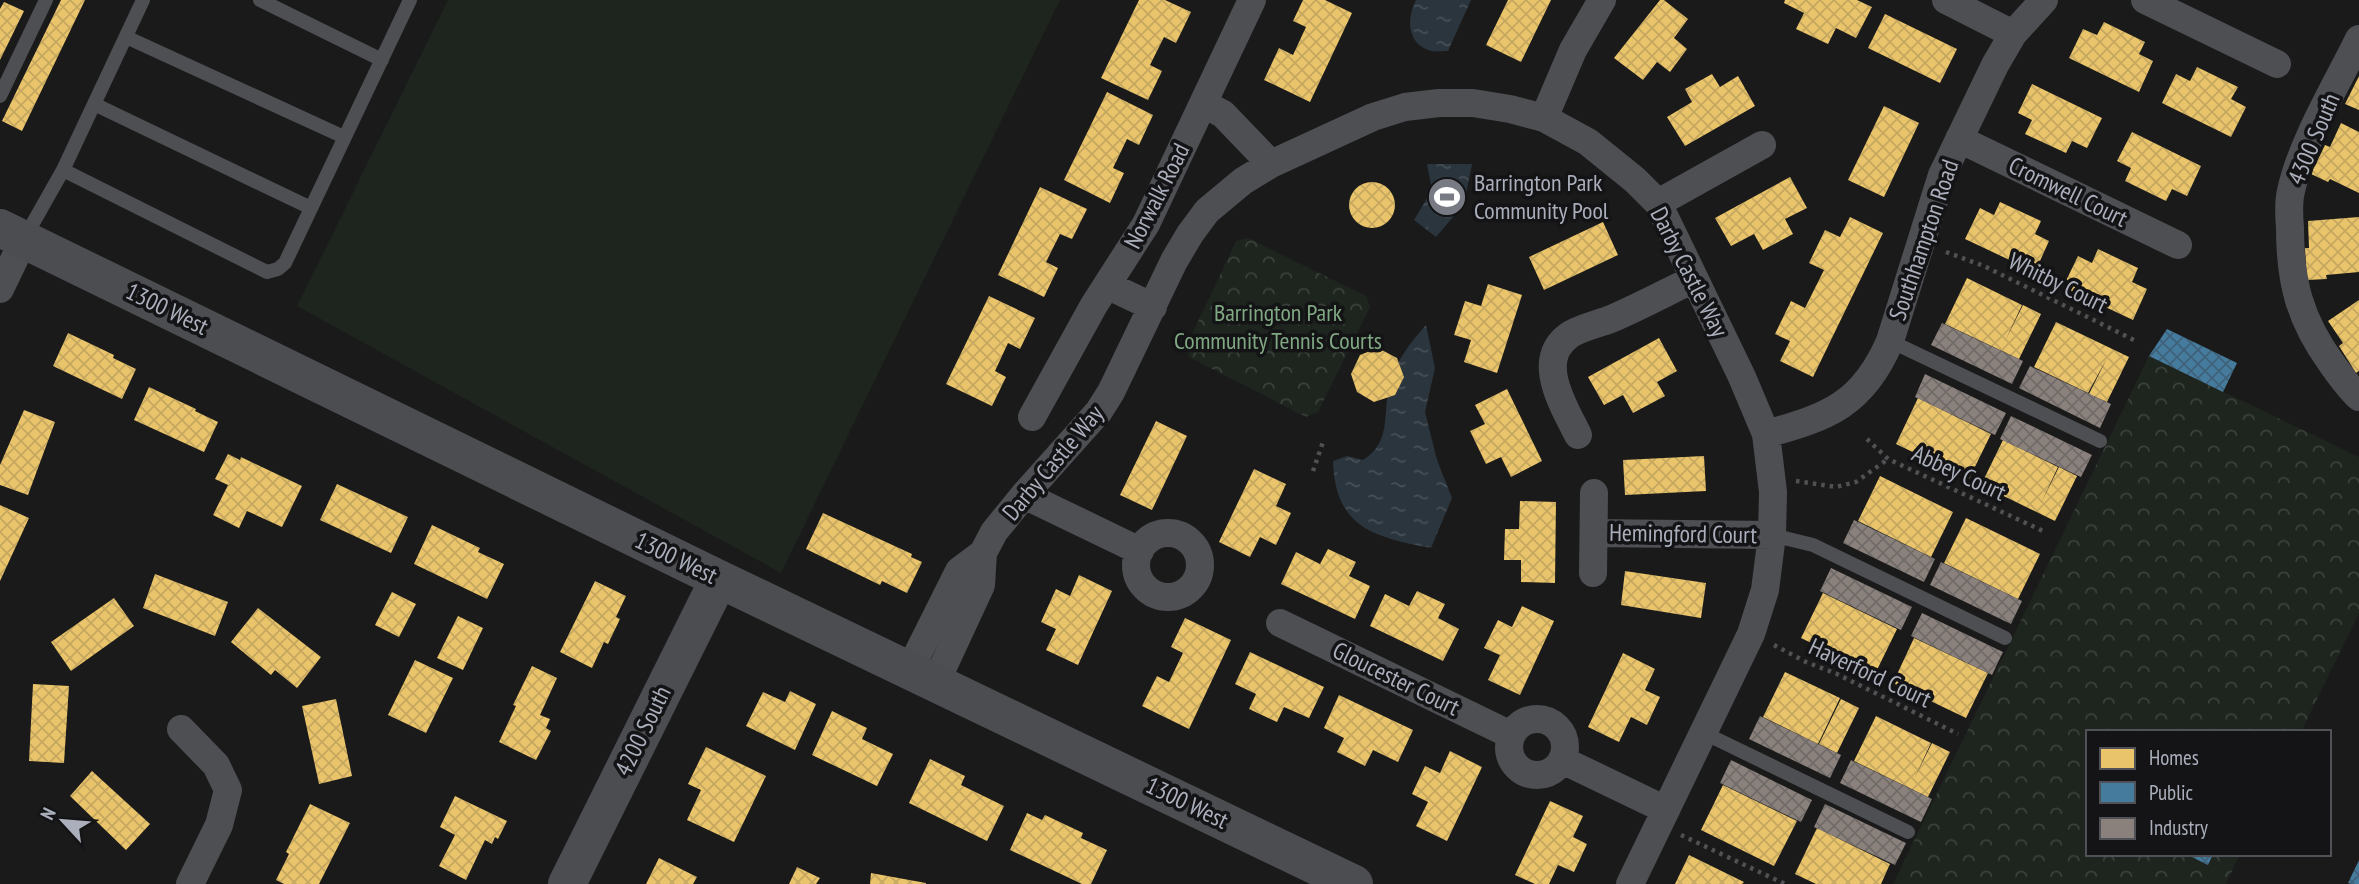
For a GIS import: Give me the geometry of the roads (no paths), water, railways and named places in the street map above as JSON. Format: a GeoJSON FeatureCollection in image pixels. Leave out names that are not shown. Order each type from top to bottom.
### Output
{"type":"FeatureCollection","features":[{"type":"Feature","properties":{"kind":"street","name":"Norwalk Road"},"geometry":{"type":"LineString","coordinates":[[1032,417],[1107,285],[1146,224],[1252,0]]}},
{"type":"Feature","properties":{"kind":"street"},"geometry":{"type":"LineString","coordinates":[[1544,118],[1573,50],[1602,0]]}},
{"type":"Feature","properties":{"kind":"street"},"geometry":{"type":"LineString","coordinates":[[1945,0],[2013,34]]}},
{"type":"Feature","properties":{"kind":"street","name":"Southhampton Road"},"geometry":{"type":"LineString","coordinates":[[1766,434],[1800,425],[1845,404],[1864,387],[1880,366],[1942,175],[1995,65],[2013,34],[2043,0]]}},
{"type":"Feature","properties":{"kind":"street"},"geometry":{"type":"LineString","coordinates":[[2145,0],[2277,64]]}},
{"type":"Feature","properties":{"kind":"street","name":"4300 South"},"geometry":{"type":"LineString","coordinates":[[2359,39],[2302,154],[2290,192],[2290,243],[2295,286],[2306,324],[2327,358],[2359,397]]}},
{"type":"Feature","properties":{"kind":"street","name":"Darby Castle Way"},"geometry":{"type":"LineString","coordinates":[[923,675],[959,572],[983,553],[994,533],[1024,495],[1100,411],[1190,234],[1207,211],[1243,181],[1271,164],[1373,117],[1405,107],[1473,103],[1510,108],[1544,118],[1588,142],[1612,159],[1658,203],[1742,377],[1766,434],[1773,492],[1772,536],[1765,590],[1751,634],[1704,733],[1672,821],[1630,884]]}},
{"type":"Feature","properties":{"kind":"street"},"geometry":{"type":"LineString","coordinates":[[1204,104],[1223,114],[1271,164]]}},
{"type":"Feature","properties":{"kind":"street","name":"Cromwell Court"},"geometry":{"type":"LineString","coordinates":[[1959,139],[2178,245]]}},
{"type":"Feature","properties":{"kind":"street"},"geometry":{"type":"LineString","coordinates":[[1658,203],[1762,145]]}},
{"type":"Feature","properties":{"kind":"street"},"geometry":{"type":"LineString","coordinates":[[0,289],[12,234]]}},
{"type":"Feature","properties":{"kind":"street","name":"1300 West"},"geometry":{"type":"LineString","coordinates":[[12,234],[719,579],[1354,884]]}},
{"type":"Feature","properties":{"kind":"street"},"geometry":{"type":"LineString","coordinates":[[1578,435],[1554,385],[1554,360],[1563,340],[1574,332],[1612,319],[1694,279]]}},
{"type":"Feature","properties":{"kind":"street"},"geometry":{"type":"LineString","coordinates":[[1107,285],[1153,307]]}},
{"type":"Feature","properties":{"kind":"street","name":"Hemingford Court"},"geometry":{"type":"LineString","coordinates":[[1593,573],[1594,493]]}},
{"type":"Feature","properties":{"kind":"street"},"geometry":{"type":"LineString","coordinates":[[1024,495],[1140,551]]}},
{"type":"Feature","properties":{"kind":"street","name":"Hemingford Court"},"geometry":{"type":"LineString","coordinates":[[1594,533],[1772,536]]}},
{"type":"Feature","properties":{"kind":"street"},"geometry":{"type":"LineString","coordinates":[[1162,534],[1181,535],[1190,542],[1200,560],[1200,586],[1181,595],[1161,597],[1153,593],[1142,584],[1138,574],[1136,564],[1140,551],[1152,538],[1162,534]]}},
{"type":"Feature","properties":{"kind":"street","name":"4200 South"},"geometry":{"type":"LineString","coordinates":[[567,884],[719,579]]}},
{"type":"Feature","properties":{"kind":"street","name":"Gloucester Court"},"geometry":{"type":"LineString","coordinates":[[1280,624],[1511,735]]}},
{"type":"Feature","properties":{"kind":"street"},"geometry":{"type":"LineString","coordinates":[[1531,719],[1549,721],[1557,726],[1565,742],[1562,760],[1550,772],[1542,775],[1524,773],[1517,768],[1509,752],[1511,735],[1523,722],[1531,719]]}},
{"type":"Feature","properties":{"kind":"street"},"geometry":{"type":"LineString","coordinates":[[181,729],[216,765],[228,790],[219,825],[190,884]]}},
{"type":"Feature","properties":{"kind":"street"},"geometry":{"type":"LineString","coordinates":[[1562,760],[1672,821]]}},
{"type":"Feature","properties":{"kind":"lane"},"geometry":{"type":"LineString","coordinates":[[0,96],[46,0]]}},
{"type":"Feature","properties":{"kind":"lane"},"geometry":{"type":"LineString","coordinates":[[12,234],[63,170],[143,0]]}},
{"type":"Feature","properties":{"kind":"lane"},"geometry":{"type":"LineString","coordinates":[[260,0],[382,60]]}},
{"type":"Feature","properties":{"kind":"lane"},"geometry":{"type":"LineString","coordinates":[[63,170],[267,272],[278,270],[285,263],[410,0]]}},
{"type":"Feature","properties":{"kind":"lane"},"geometry":{"type":"LineString","coordinates":[[125,37],[344,137]]}},
{"type":"Feature","properties":{"kind":"lane"},"geometry":{"type":"LineString","coordinates":[[94,104],[311,208]]}},
{"type":"Feature","properties":{"kind":"lane"},"geometry":{"type":"LineString","coordinates":[[1890,341],[2100,441]]}},
{"type":"Feature","properties":{"kind":"lane"},"geometry":{"type":"LineString","coordinates":[[1772,536],[1813,545],[2005,638]]}},
{"type":"Feature","properties":{"kind":"lane"},"geometry":{"type":"LineString","coordinates":[[1704,733],[1908,832]]}},
{"type":"Feature","properties":{"kind":"water"},"geometry":{"type":"Polygon","coordinates":[[[1416,0],[1471,0],[1448,51],[1423,48],[1413,37],[1410,23],[1416,0]]]}},
{"type":"Feature","properties":{"kind":"water","name":"Barrington Park Community Pool"},"geometry":{"type":"Polygon","coordinates":[[[1427,164],[1472,164],[1464,204],[1436,237],[1414,220],[1432,190],[1427,164]]]}},
{"type":"Feature","properties":{"kind":"water"},"geometry":{"type":"Polygon","coordinates":[[[1426,325],[1435,368],[1425,412],[1437,460],[1452,498],[1431,548],[1392,539],[1361,526],[1341,501],[1335,484],[1333,461],[1347,456],[1363,460],[1379,444],[1394,372],[1426,325]]]}},
{"type":"Feature","properties":{"kind":"place","name":"Barrington Park Community Pool"},"geometry":{"type":"Point","coordinates":[1447,197]}},
{"type":"Feature","properties":{"kind":"park label","name":"Barrington Park Community Tennis Courts"},"geometry":{"type":"Point","coordinates":[1278,327]}}]}
